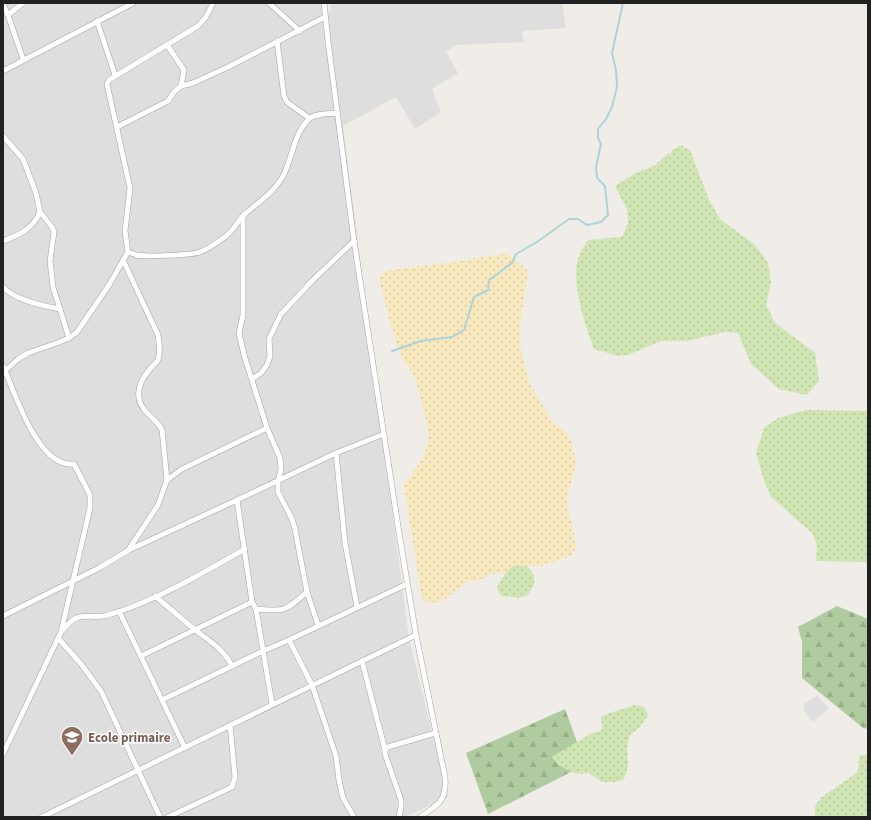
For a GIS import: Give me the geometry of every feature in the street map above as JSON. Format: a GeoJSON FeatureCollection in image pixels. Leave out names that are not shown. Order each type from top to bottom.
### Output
{"type":"FeatureCollection","features":[{"type":"Feature","properties":{"kind":"street"},"geometry":{"type":"LineString","coordinates":[[8,15],[23,3]]}},
{"type":"Feature","properties":{"kind":"street"},"geometry":{"type":"LineString","coordinates":[[3,70],[133,3]]}},
{"type":"Feature","properties":{"kind":"street"},"geometry":{"type":"LineString","coordinates":[[61,632],[90,508],[90,495],[74,464],[60,463],[53,458],[28,426],[4,370],[28,353],[69,338],[77,332],[128,252],[125,232],[130,188],[118,127],[107,84],[115,75],[150,56],[198,26],[206,17],[213,3]]}},
{"type":"Feature","properties":{"kind":"street"},"geometry":{"type":"LineString","coordinates":[[269,3],[300,31]]}},
{"type":"Feature","properties":{"kind":"street"},"geometry":{"type":"LineString","coordinates":[[324,3],[354,241],[407,584],[435,734],[445,777],[446,788],[444,797],[420,817]]}},
{"type":"Feature","properties":{"kind":"street"},"geometry":{"type":"LineString","coordinates":[[3,4],[24,59]]}},
{"type":"Feature","properties":{"kind":"street"},"geometry":{"type":"LineString","coordinates":[[118,127],[168,102],[174,92],[181,86],[193,83],[228,67],[325,17]]}},
{"type":"Feature","properties":{"kind":"street"},"geometry":{"type":"LineString","coordinates":[[97,21],[115,75]]}},
{"type":"Feature","properties":{"kind":"street"},"geometry":{"type":"LineString","coordinates":[[277,42],[284,96],[287,102],[309,118]]}},
{"type":"Feature","properties":{"kind":"street"},"geometry":{"type":"LineString","coordinates":[[167,45],[184,70],[181,86]]}},
{"type":"Feature","properties":{"kind":"street"},"geometry":{"type":"LineString","coordinates":[[128,252],[137,255],[149,256],[198,253],[208,249],[227,235],[243,216],[264,199],[274,188],[285,172],[292,149],[300,131],[309,118],[321,114],[338,113]]}},
{"type":"Feature","properties":{"kind":"street"},"geometry":{"type":"LineString","coordinates":[[3,136],[21,155],[36,193],[40,212],[52,227],[54,232],[50,261],[53,287],[69,338]]}},
{"type":"Feature","properties":{"kind":"street"},"geometry":{"type":"LineString","coordinates":[[3,241],[28,229],[34,224],[40,212]]}},
{"type":"Feature","properties":{"kind":"street"},"geometry":{"type":"LineString","coordinates":[[243,216],[243,315],[239,333],[244,355],[266,428],[280,458],[281,470],[278,481],[278,492],[292,518],[307,592],[318,625]]}},
{"type":"Feature","properties":{"kind":"street"},"geometry":{"type":"LineString","coordinates":[[252,379],[261,373],[267,365],[270,356],[269,339],[281,314],[313,280],[354,241]]}},
{"type":"Feature","properties":{"kind":"street"},"geometry":{"type":"LineString","coordinates":[[123,260],[153,323],[159,341],[160,348],[158,360],[142,380],[139,386],[139,398],[143,408],[149,416],[159,423],[162,430],[167,480],[158,505],[129,550]]}},
{"type":"Feature","properties":{"kind":"street"},"geometry":{"type":"LineString","coordinates":[[3,287],[7,291],[22,298],[48,307],[60,309]]}},
{"type":"Feature","properties":{"kind":"street"},"geometry":{"type":"LineString","coordinates":[[167,480],[182,469],[266,428]]}},
{"type":"Feature","properties":{"kind":"street"},"geometry":{"type":"LineString","coordinates":[[3,616],[72,580],[99,568],[129,550],[336,453],[384,434]]}},
{"type":"Feature","properties":{"kind":"street"},"geometry":{"type":"LineString","coordinates":[[336,453],[345,543],[357,607]]}},
{"type":"Feature","properties":{"kind":"street"},"geometry":{"type":"LineString","coordinates":[[237,500],[252,602],[256,609],[272,704]]}},
{"type":"Feature","properties":{"kind":"street"},"geometry":{"type":"LineString","coordinates":[[3,754],[58,638],[68,623],[77,617],[89,615],[104,616],[155,596],[197,576],[245,549]]}},
{"type":"Feature","properties":{"kind":"street"},"geometry":{"type":"LineString","coordinates":[[162,700],[407,584]]}},
{"type":"Feature","properties":{"kind":"street"},"geometry":{"type":"LineString","coordinates":[[256,609],[279,611],[289,608],[307,592]]}},
{"type":"Feature","properties":{"kind":"street"},"geometry":{"type":"LineString","coordinates":[[155,596],[221,650],[227,656],[232,666]]}},
{"type":"Feature","properties":{"kind":"street"},"geometry":{"type":"LineString","coordinates":[[141,656],[252,602]]}},
{"type":"Feature","properties":{"kind":"street"},"geometry":{"type":"LineString","coordinates":[[119,611],[185,748]]}},
{"type":"Feature","properties":{"kind":"street"},"geometry":{"type":"LineString","coordinates":[[42,817],[416,635]]}},
{"type":"Feature","properties":{"kind":"street"},"geometry":{"type":"LineString","coordinates":[[58,638],[81,664],[101,691],[160,817]]}},
{"type":"Feature","properties":{"kind":"street"},"geometry":{"type":"LineString","coordinates":[[289,640],[312,685],[336,756],[342,794],[354,817]]}},
{"type":"Feature","properties":{"kind":"street"},"geometry":{"type":"LineString","coordinates":[[362,661],[385,754],[401,800],[401,807],[398,817]]}},
{"type":"Feature","properties":{"kind":"street"},"geometry":{"type":"LineString","coordinates":[[168,817],[232,787],[235,777],[230,725]]}},
{"type":"Feature","properties":{"kind":"street"},"geometry":{"type":"LineString","coordinates":[[385,750],[388,746],[435,734]]}},
{"type":"Feature","properties":{"kind":"street"},"geometry":{"type":"LineString","coordinates":[[54,811],[56,817]]}},
{"type":"Feature","properties":{"kind":"shaded area"},"geometry":{"type":"Polygon","coordinates":[[[3,3],[327,3],[329,14],[332,3],[562,3],[566,28],[522,31],[524,42],[456,45],[446,52],[458,73],[432,89],[441,112],[415,129],[396,97],[343,126],[409,639],[448,797],[405,817],[3,817],[3,3]]]}},
{"type":"Feature","properties":{"kind":"shaded area"},"geometry":{"type":"Polygon","coordinates":[[[817,696],[829,708],[813,722],[804,710],[804,704],[817,696]]]}},
{"type":"Feature","properties":{"kind":"green space"},"geometry":{"type":"Polygon","coordinates":[[[680,145],[690,150],[709,200],[720,219],[755,245],[768,263],[771,283],[766,305],[775,323],[815,353],[819,381],[807,395],[779,389],[751,364],[738,333],[725,332],[687,341],[661,341],[628,355],[618,356],[594,349],[586,327],[577,288],[576,275],[580,253],[588,240],[622,237],[628,223],[627,209],[615,186],[636,173],[654,166],[670,152],[670,159],[672,150],[680,145]]]}},
{"type":"Feature","properties":{"kind":"green space"},"geometry":{"type":"Polygon","coordinates":[[[806,410],[868,411],[868,562],[816,561],[817,545],[812,533],[771,497],[763,478],[756,453],[764,428],[778,418],[806,410]]]}},
{"type":"Feature","properties":{"kind":"green space"},"geometry":{"type":"Polygon","coordinates":[[[514,565],[527,566],[534,575],[534,585],[528,595],[520,598],[501,596],[497,589],[504,576],[514,565]]]}},
{"type":"Feature","properties":{"kind":"green space"},"geometry":{"type":"Polygon","coordinates":[[[837,606],[868,619],[868,729],[863,728],[802,678],[802,642],[798,627],[837,606]]]}},
{"type":"Feature","properties":{"kind":"green space"},"geometry":{"type":"Polygon","coordinates":[[[634,705],[644,707],[648,715],[640,727],[630,735],[627,745],[628,767],[624,779],[616,782],[602,782],[589,773],[579,774],[571,772],[559,765],[552,757],[590,734],[602,730],[601,716],[634,705]]]}},
{"type":"Feature","properties":{"kind":"green space"},"geometry":{"type":"Polygon","coordinates":[[[565,709],[577,742],[552,757],[559,765],[571,772],[488,814],[466,753],[565,709]]]}},
{"type":"Feature","properties":{"kind":"green space"},"geometry":{"type":"Polygon","coordinates":[[[859,755],[868,755],[868,817],[815,817],[815,806],[822,797],[858,772],[859,755]]]}},
{"type":"Feature","properties":{"kind":"sand"},"geometry":{"type":"Polygon","coordinates":[[[507,253],[528,271],[520,324],[521,351],[530,384],[552,422],[566,432],[572,443],[576,464],[567,498],[567,509],[573,527],[576,548],[571,556],[540,566],[515,565],[505,573],[492,574],[477,581],[469,581],[440,602],[428,603],[422,598],[404,485],[423,458],[429,440],[427,423],[416,381],[410,369],[402,359],[393,332],[379,279],[385,271],[507,253]]]}},
{"type":"Feature","properties":{"kind":"waterway"},"geometry":{"type":"LineString","coordinates":[[392,351],[421,341],[452,337],[464,330],[474,297],[488,290],[489,280],[512,263],[516,254],[537,242],[569,219],[578,219],[587,225],[601,222],[608,215],[605,186],[597,178],[596,167],[601,144],[598,138],[598,129],[606,119],[612,107],[617,87],[616,70],[612,53],[623,3]]}},
{"type":"Feature","properties":{"kind":"place","name":"Ecole primaire"},"geometry":{"type":"Point","coordinates":[72,756]}}]}
